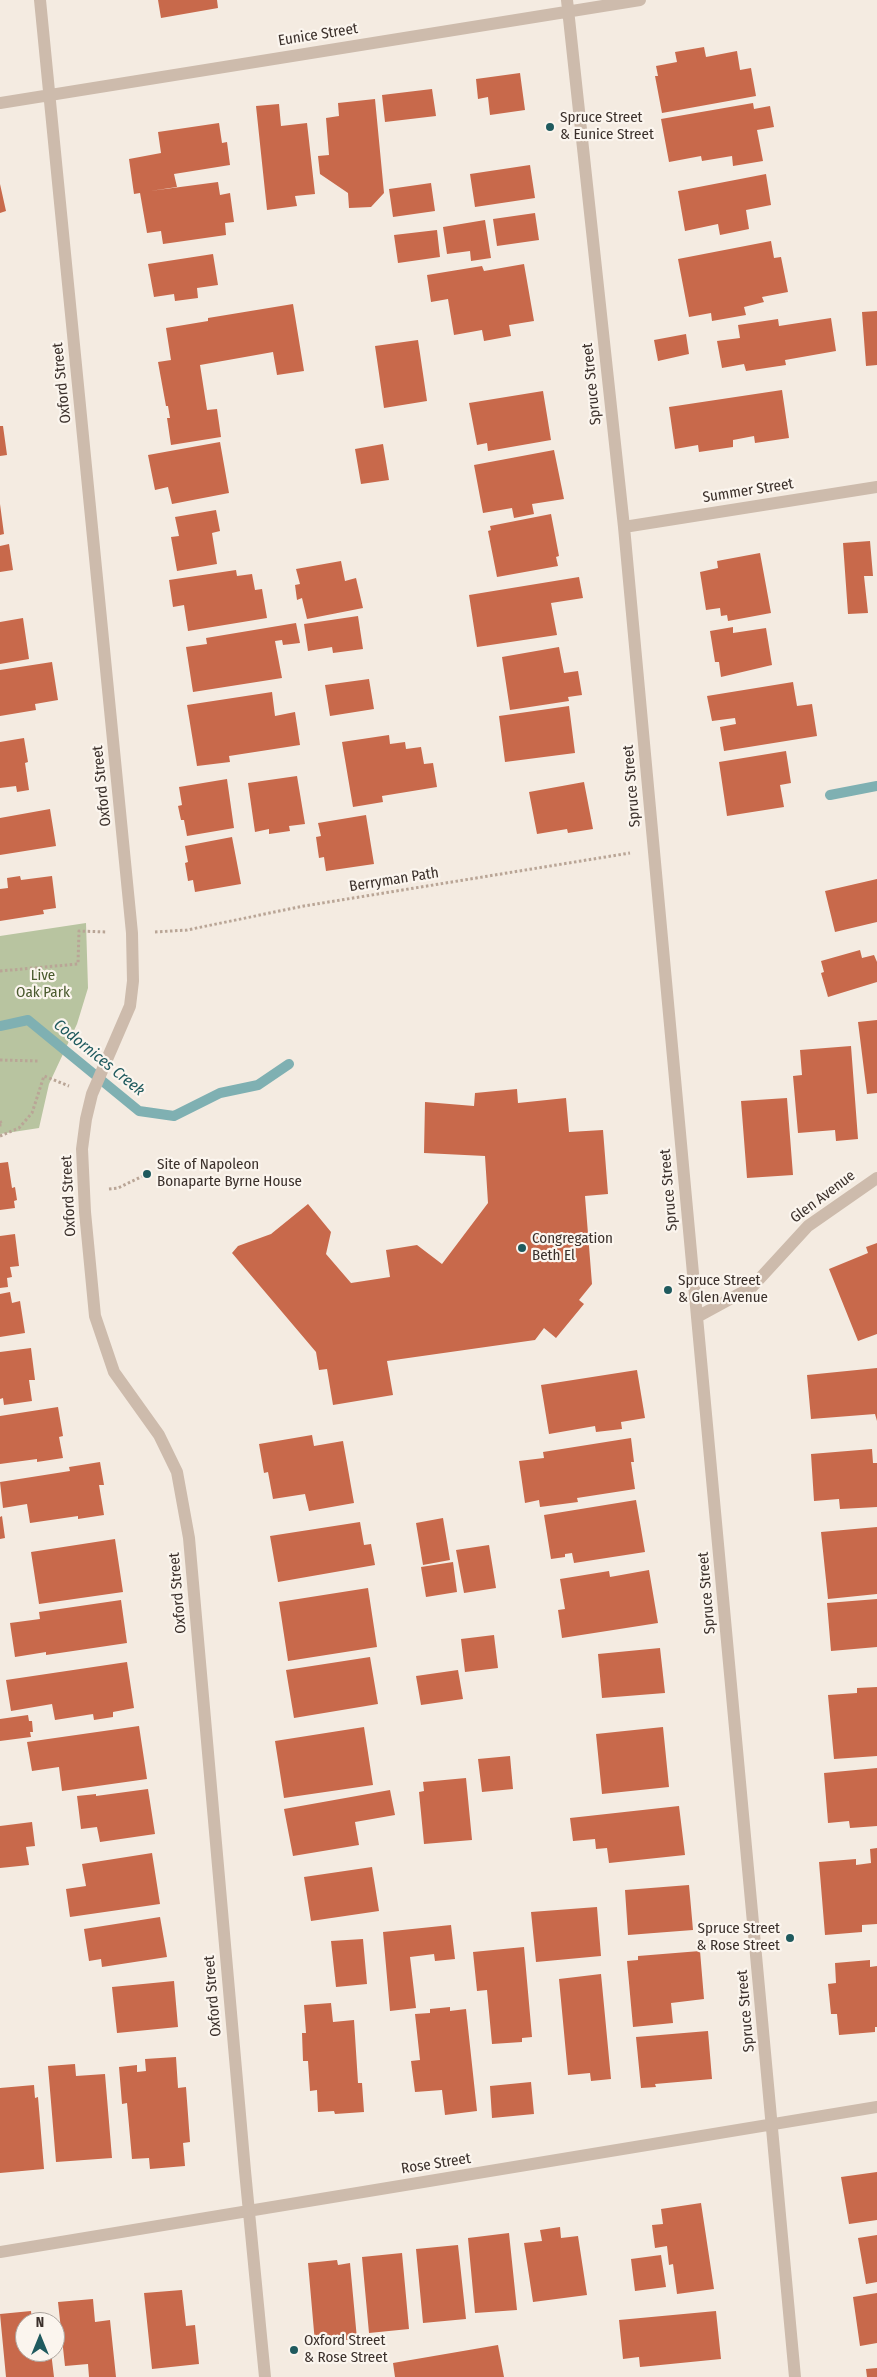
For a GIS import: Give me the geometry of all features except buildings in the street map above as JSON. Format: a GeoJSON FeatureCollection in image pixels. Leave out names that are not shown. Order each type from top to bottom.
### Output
{"type":"FeatureCollection","features":[{"type":"Feature","properties":{"kind":"street","name":"Oxford Street"},"geometry":{"type":"LineString","coordinates":[[40,0],[128,884],[133,981],[130,1006],[95,1088],[86,1119],[82,1149],[95,1316],[114,1372],[159,1435],[177,1472],[189,1538],[265,2377]]}},
{"type":"Feature","properties":{"kind":"street","name":"Eunice Street"},"geometry":{"type":"LineString","coordinates":[[0,103],[567,6],[640,0]]}},
{"type":"Feature","properties":{"kind":"street","name":"Spruce Street"},"geometry":{"type":"LineString","coordinates":[[567,6],[624,527],[795,2377]]}},
{"type":"Feature","properties":{"kind":"street","name":"Summer Street"},"geometry":{"type":"LineString","coordinates":[[624,527],[877,487]]}},
{"type":"Feature","properties":{"kind":"street","name":"Glen Avenue"},"geometry":{"type":"LineString","coordinates":[[697,1317],[752,1287],[808,1226],[877,1178]]}},
{"type":"Feature","properties":{"kind":"street","name":"Rose Street"},"geometry":{"type":"LineString","coordinates":[[0,2252],[877,2107]]}},
{"type":"Feature","properties":{"kind":"path","name":"Berryman Path"},"geometry":{"type":"LineString","coordinates":[[181,931],[304,906],[611,856]]}},
{"type":"Feature","properties":{"kind":"path"},"geometry":{"type":"LineString","coordinates":[[0,972],[78,964],[79,931],[87,930]]}},
{"type":"Feature","properties":{"kind":"path"},"geometry":{"type":"LineString","coordinates":[[0,1060],[39,1061]]}},
{"type":"Feature","properties":{"kind":"path"},"geometry":{"type":"LineString","coordinates":[[0,1136],[18,1128],[32,1113],[44,1076]]}},
{"type":"Feature","properties":{"kind":"path"},"geometry":{"type":"LineString","coordinates":[[0,1121],[2,1125],[0,1125]]}},
{"type":"Feature","properties":{"kind":"path"},"geometry":{"type":"LineString","coordinates":[[84,1193],[118,1188],[146,1174]]}},
{"type":"Feature","properties":{"kind":"green space","name":"Live Oak Park"},"geometry":{"type":"Polygon","coordinates":[[[86,923],[88,988],[77,1024],[49,1084],[39,1128],[0,1134],[0,936],[86,923]]]}},
{"type":"Feature","properties":{"kind":"waterway","name":"Codornices Creek"},"geometry":{"type":"LineString","coordinates":[[830,795],[877,786]]}},
{"type":"Feature","properties":{"kind":"waterway","name":"Codornices Creek"},"geometry":{"type":"LineString","coordinates":[[0,1026],[28,1020],[139,1111],[174,1116],[220,1093],[258,1085],[289,1064]]}},
{"type":"Feature","properties":{"kind":"place","name":"Spruce Street & Eunice Street"},"geometry":{"type":"Point","coordinates":[550,127]}},
{"type":"Feature","properties":{"kind":"place","name":"Site of Napoleon Bonaparte Byrne House"},"geometry":{"type":"Point","coordinates":[147,1174]}},
{"type":"Feature","properties":{"kind":"place","name":"Congregation Beth El"},"geometry":{"type":"Point","coordinates":[522,1248]}},
{"type":"Feature","properties":{"kind":"place","name":"Spruce Street & Glen Avenue"},"geometry":{"type":"Point","coordinates":[668,1290]}},
{"type":"Feature","properties":{"kind":"place","name":"Spruce Street & Rose Street"},"geometry":{"type":"Point","coordinates":[790,1938]}},
{"type":"Feature","properties":{"kind":"place","name":"Oxford Street & Rose Street"},"geometry":{"type":"Point","coordinates":[294,2350]}}]}
